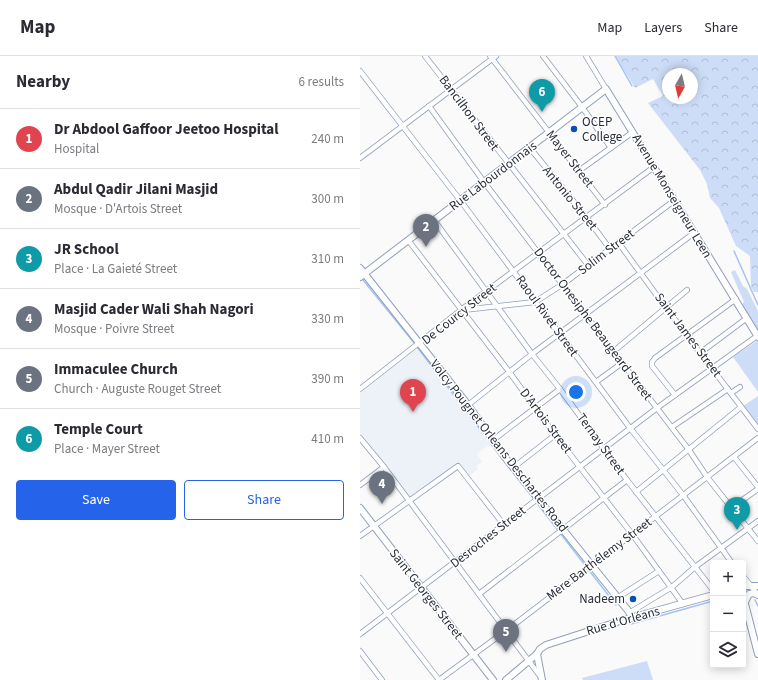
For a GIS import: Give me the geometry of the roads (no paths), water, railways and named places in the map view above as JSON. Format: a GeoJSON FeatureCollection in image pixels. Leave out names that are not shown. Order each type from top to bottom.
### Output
{"type":"FeatureCollection","features":[{"type":"Feature","properties":{"kind":"main road","name":"Rue Labourdonnais"},"geometry":{"type":"LineString","coordinates":[[361,273],[408,240],[550,133],[606,88]]}},
{"type":"Feature","properties":{"kind":"main road","name":"Avenue Monseigneur Leen"},"geometry":{"type":"LineString","coordinates":[[606,88],[758,336]]}},
{"type":"Feature","properties":{"kind":"main road","name":"Volcy Pougnet Orleans Deschartes Road"},"geometry":{"type":"LineString","coordinates":[[361,273],[468,405],[514,467],[632,615]]}},
{"type":"Feature","properties":{"kind":"main road","name":"Saint Georges Street"},"geometry":{"type":"LineString","coordinates":[[360,508],[493,680]]}},
{"type":"Feature","properties":{"kind":"main road"},"geometry":{"type":"LineString","coordinates":[[746,597],[749,594],[754,593],[758,595]]}},
{"type":"Feature","properties":{"kind":"main road","name":"Rue d'Orléans"},"geometry":{"type":"LineString","coordinates":[[506,680],[546,645],[622,621],[632,615],[683,604],[710,596]]}},
{"type":"Feature","properties":{"kind":"main road"},"geometry":{"type":"LineString","coordinates":[[622,621],[626,615],[626,610],[623,605]]}},
{"type":"Feature","properties":{"kind":"main road"},"geometry":{"type":"LineString","coordinates":[[746,607],[758,654]]}},
{"type":"Feature","properties":{"kind":"main road"},"geometry":{"type":"LineString","coordinates":[[537,654],[541,678]]}},
{"type":"Feature","properties":{"kind":"street","name":"Bancilhon Street"},"geometry":{"type":"LineString","coordinates":[[425,56],[588,265]]}},
{"type":"Feature","properties":{"kind":"street"},"geometry":{"type":"LineString","coordinates":[[543,56],[612,148]]}},
{"type":"Feature","properties":{"kind":"street","name":"Avenue Monseigneur Leen"},"geometry":{"type":"LineString","coordinates":[[586,56],[606,88]]}},
{"type":"Feature","properties":{"kind":"street"},"geometry":{"type":"LineString","coordinates":[[360,158],[401,125],[452,90],[493,57]]}},
{"type":"Feature","properties":{"kind":"street","name":"Mayer Street"},"geometry":{"type":"LineString","coordinates":[[493,57],[605,205]]}},
{"type":"Feature","properties":{"kind":"street","name":"Raoul Rivet Street"},"geometry":{"type":"LineString","coordinates":[[360,71],[460,200],[630,428],[683,495],[730,560]]}},
{"type":"Feature","properties":{"kind":"street","name":"Doctor Onesiphe Beaugeard Street"},"geometry":{"type":"LineString","coordinates":[[429,106],[484,182],[540,253],[672,427],[707,477],[758,541]]}},
{"type":"Feature","properties":{"kind":"street"},"geometry":{"type":"LineString","coordinates":[[580,170],[634,132]]}},
{"type":"Feature","properties":{"kind":"street","name":"Antonio Street"},"geometry":{"type":"LineString","coordinates":[[530,148],[587,218],[610,249]]}},
{"type":"Feature","properties":{"kind":"street","name":"De Courcy Street"},"geometry":{"type":"LineString","coordinates":[[360,389],[461,310],[605,205],[654,167]]}},
{"type":"Feature","properties":{"kind":"street","name":"Solim Street"},"geometry":{"type":"LineString","coordinates":[[535,302],[563,284],[675,200]]}},
{"type":"Feature","properties":{"kind":"street","name":"Ternay Street"},"geometry":{"type":"LineString","coordinates":[[434,220],[532,354],[560,389],[636,492],[710,586]]}},
{"type":"Feature","properties":{"kind":"street"},"geometry":{"type":"LineString","coordinates":[[468,405],[532,354],[694,232]]}},
{"type":"Feature","properties":{"kind":"street","name":"D'Artois Street"},"geometry":{"type":"LineString","coordinates":[[408,240],[510,372],[534,407],[632,534],[683,604]]}},
{"type":"Feature","properties":{"kind":"street","name":"Saint James Street"},"geometry":{"type":"LineString","coordinates":[[618,242],[758,429]]}},
{"type":"Feature","properties":{"kind":"street"},"geometry":{"type":"LineString","coordinates":[[614,351],[687,290]]}},
{"type":"Feature","properties":{"kind":"street"},"geometry":{"type":"LineString","coordinates":[[675,395],[652,366],[652,362],[655,358],[736,299]]}},
{"type":"Feature","properties":{"kind":"street"},"geometry":{"type":"LineString","coordinates":[[461,310],[535,302]]}},
{"type":"Feature","properties":{"kind":"street"},"geometry":{"type":"LineString","coordinates":[[700,353],[747,318]]}},
{"type":"Feature","properties":{"kind":"street","name":"Desroches Street"},"geometry":{"type":"LineString","coordinates":[[360,634],[711,367],[758,336]]}},
{"type":"Feature","properties":{"kind":"street"},"geometry":{"type":"LineString","coordinates":[[596,382],[622,363]]}},
{"type":"Feature","properties":{"kind":"street"},"geometry":{"type":"LineString","coordinates":[[672,427],[729,391],[740,387]]}},
{"type":"Feature","properties":{"kind":"street"},"geometry":{"type":"LineString","coordinates":[[493,440],[534,407],[560,389]]}},
{"type":"Feature","properties":{"kind":"street"},"geometry":{"type":"LineString","coordinates":[[636,492],[741,407]]}},
{"type":"Feature","properties":{"kind":"street"},"geometry":{"type":"LineString","coordinates":[[514,467],[555,435]]}},
{"type":"Feature","properties":{"kind":"street"},"geometry":{"type":"LineString","coordinates":[[360,438],[384,467],[455,563],[530,660],[541,678]]}},
{"type":"Feature","properties":{"kind":"street","name":"Mère Barthélemy Street"},"geometry":{"type":"LineString","coordinates":[[439,680],[758,438]]}},
{"type":"Feature","properties":{"kind":"street"},"geometry":{"type":"LineString","coordinates":[[731,508],[758,488],[734,457]]}},
{"type":"Feature","properties":{"kind":"street"},"geometry":{"type":"LineString","coordinates":[[360,536],[458,466],[504,525]]}},
{"type":"Feature","properties":{"kind":"street"},"geometry":{"type":"LineString","coordinates":[[360,484],[384,467]]}},
{"type":"Feature","properties":{"kind":"street"},"geometry":{"type":"LineString","coordinates":[[479,594],[627,480]]}},
{"type":"Feature","properties":{"kind":"street"},"geometry":{"type":"LineString","coordinates":[[632,615],[672,587],[695,567],[758,521]]}},
{"type":"Feature","properties":{"kind":"street"},"geometry":{"type":"LineString","coordinates":[[617,598],[659,571]]}},
{"type":"Feature","properties":{"kind":"street"},"geometry":{"type":"LineString","coordinates":[[360,578],[439,680]]}},
{"type":"Feature","properties":{"kind":"street"},"geometry":{"type":"LineString","coordinates":[[746,578],[755,586],[758,595]]}},
{"type":"Feature","properties":{"kind":"street"},"geometry":{"type":"LineString","coordinates":[[360,650],[382,680]]}},
{"type":"Feature","properties":{"kind":"waterway"},"geometry":{"type":"LineString","coordinates":[[615,56],[632,86]]}},
{"type":"Feature","properties":{"kind":"waterway"},"geometry":{"type":"LineString","coordinates":[[734,251],[758,305]]}},
{"type":"Feature","properties":{"kind":"waterway"},"geometry":{"type":"LineString","coordinates":[[363,280],[415,344]]}},
{"type":"Feature","properties":{"kind":"waterway"},"geometry":{"type":"LineString","coordinates":[[417,347],[482,432]]}},
{"type":"Feature","properties":{"kind":"waterway"},"geometry":{"type":"LineString","coordinates":[[490,443],[496,450]]}},
{"type":"Feature","properties":{"kind":"waterway"},"geometry":{"type":"LineString","coordinates":[[508,466],[534,499]]}},
{"type":"Feature","properties":{"kind":"waterway"},"geometry":{"type":"LineString","coordinates":[[536,502],[616,605]]}},
{"type":"Feature","properties":{"kind":"waterway"},"geometry":{"type":"LineString","coordinates":[[755,600],[758,606]]}},
{"type":"Feature","properties":{"kind":"waterway"},"geometry":{"type":"LineString","coordinates":[[631,624],[710,602]]}},
{"type":"Feature","properties":{"kind":"place","name":"Temple Court"},"geometry":{"type":"Point","coordinates":[542,112]}},
{"type":"Feature","properties":{"kind":"place","name":"OCEP College"},"geometry":{"type":"Point","coordinates":[574,129]}},
{"type":"Feature","properties":{"kind":"place","name":"Abdul Qadir Jilani Masjid"},"geometry":{"type":"Point","coordinates":[426,247]}},
{"type":"Feature","properties":{"kind":"place","name":"Dr Abdool Gaffoor Jeetoo Hospital"},"geometry":{"type":"Point","coordinates":[413,412]}},
{"type":"Feature","properties":{"kind":"place","name":"Masjid Cader Wali Shah Nagori"},"geometry":{"type":"Point","coordinates":[382,504]}},
{"type":"Feature","properties":{"kind":"place","name":"JR School"},"geometry":{"type":"Point","coordinates":[737,530]}},
{"type":"Feature","properties":{"kind":"place","name":"Nadeem"},"geometry":{"type":"Point","coordinates":[633,599]}},
{"type":"Feature","properties":{"kind":"place","name":"Immaculee Church"},"geometry":{"type":"Point","coordinates":[506,652]}}]}
